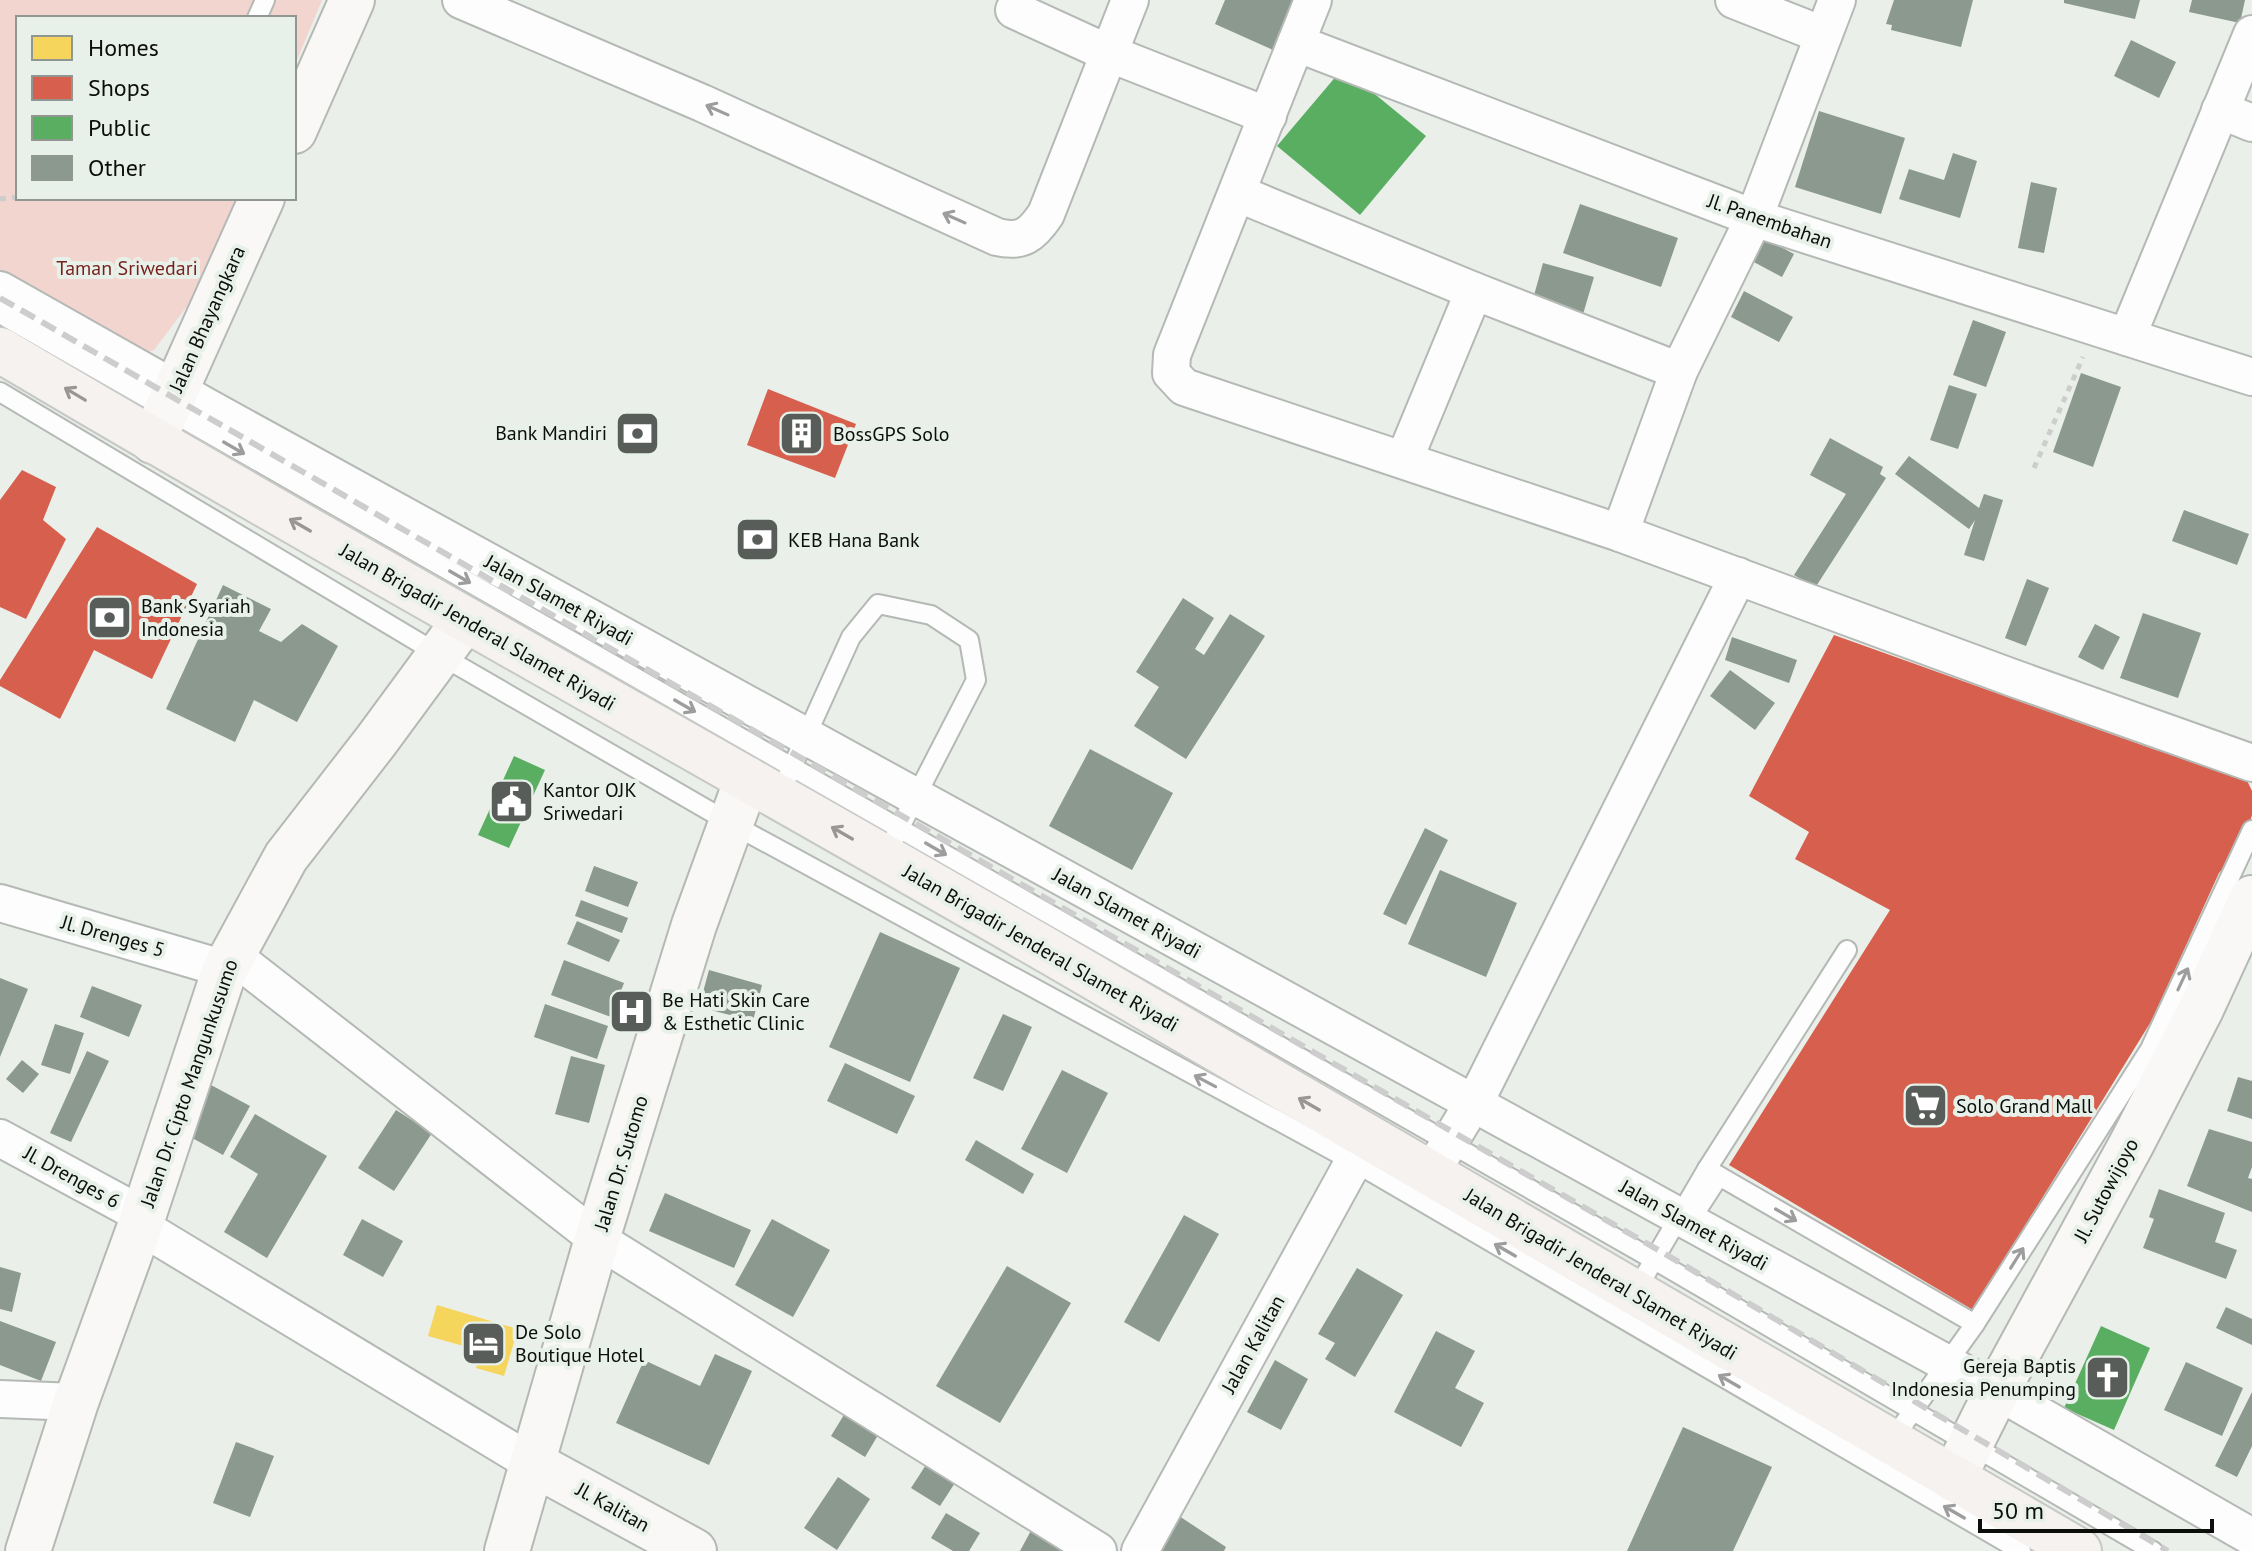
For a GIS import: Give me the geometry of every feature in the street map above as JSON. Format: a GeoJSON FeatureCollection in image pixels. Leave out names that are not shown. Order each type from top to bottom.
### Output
{"type":"FeatureCollection","features":[{"type":"Feature","properties":{"kind":"main road"},"geometry":{"type":"LineString","coordinates":[[296,126],[352,0]]}},
{"type":"Feature","properties":{"kind":"main road","name":"Jalan Bhayangkara"},"geometry":{"type":"LineString","coordinates":[[165,413],[261,200]]}},
{"type":"Feature","properties":{"kind":"main road","name":"Jalan Brigadir Jenderal Slamet Riyadi"},"geometry":{"type":"LineString","coordinates":[[0,350],[165,413],[465,620],[781,770],[1361,1150],[1440,1158],[1962,1461],[2079,1551]]}},
{"type":"Feature","properties":{"kind":"main road","name":"Jalan Dr. Cipto Mangunkusumo"},"geometry":{"type":"LineString","coordinates":[[28,1551],[76,1402],[142,1221],[229,962],[286,857],[465,620]]}},
{"type":"Feature","properties":{"kind":"main road","name":"Jalan Dr. Sutomo"},"geometry":{"type":"LineString","coordinates":[[507,1551],[597,1239],[694,925],[732,824],[781,770]]}},
{"type":"Feature","properties":{"kind":"main road","name":"Jl. Sutowijoyo"},"geometry":{"type":"LineString","coordinates":[[1962,1461],[2132,1143],[2201,1009],[2252,898]]}},
{"type":"Feature","properties":{"kind":"main road","name":"Jl. Kalitan"},"geometry":{"type":"LineString","coordinates":[[532,1463],[694,1551]]}},
{"type":"Feature","properties":{"kind":"street"},"geometry":{"type":"LineString","coordinates":[[461,0],[702,103],[997,237],[1013,241],[1027,238],[1046,214],[1130,0]]}},
{"type":"Feature","properties":{"kind":"street"},"geometry":{"type":"LineString","coordinates":[[1313,0],[1172,355],[1171,373],[1184,387],[1620,533],[2252,763]]}},
{"type":"Feature","properties":{"kind":"street"},"geometry":{"type":"LineString","coordinates":[[1734,0],[1823,35]]}},
{"type":"Feature","properties":{"kind":"street"},"geometry":{"type":"LineString","coordinates":[[1620,533],[1679,371],[1754,218],[1837,0]]}},
{"type":"Feature","properties":{"kind":"street"},"geometry":{"type":"LineString","coordinates":[[1014,10],[1108,53],[1268,116]]}},
{"type":"Feature","properties":{"kind":"street"},"geometry":{"type":"LineString","coordinates":[[2112,332],[2236,117],[2252,34]]}},
{"type":"Feature","properties":{"kind":"street","name":"Jl. Panembahan"},"geometry":{"type":"LineString","coordinates":[[1296,43],[1754,218],[2252,377]]}},
{"type":"Feature","properties":{"kind":"street"},"geometry":{"type":"LineString","coordinates":[[1237,193],[1679,371]]}},
{"type":"Feature","properties":{"kind":"street","name":"Jalan Slamet Riyadi"},"geometry":{"type":"LineString","coordinates":[[0,290],[165,413],[781,770],[915,795],[1997,1391],[2252,1537]]}},
{"type":"Feature","properties":{"kind":"street"},"geometry":{"type":"LineString","coordinates":[[1404,460],[1474,291]]}},
{"type":"Feature","properties":{"kind":"street"},"geometry":{"type":"LineString","coordinates":[[1440,1158],[1473,1104],[1738,576]]}},
{"type":"Feature","properties":{"kind":"street","name":"Jl. Drenges 5"},"geometry":{"type":"LineString","coordinates":[[0,903],[229,962]]}},
{"type":"Feature","properties":{"kind":"street"},"geometry":{"type":"LineString","coordinates":[[229,962],[597,1239],[1098,1551]]}},
{"type":"Feature","properties":{"kind":"street","name":"Jl. Drenges 6"},"geometry":{"type":"LineString","coordinates":[[0,1138],[142,1221],[532,1463]]}},
{"type":"Feature","properties":{"kind":"street","name":"Jalan Kalitan"},"geometry":{"type":"LineString","coordinates":[[1140,1551],[1361,1150]]}},
{"type":"Feature","properties":{"kind":"street"},"geometry":{"type":"LineString","coordinates":[[0,1399],[76,1402]]}},
{"type":"Feature","properties":{"kind":"lane"},"geometry":{"type":"LineString","coordinates":[[0,314],[165,413]]}},
{"type":"Feature","properties":{"kind":"lane"},"geometry":{"type":"LineString","coordinates":[[0,392],[440,655],[732,824],[1361,1150],[2021,1551]]}},
{"type":"Feature","properties":{"kind":"lane"},"geometry":{"type":"LineString","coordinates":[[781,770],[851,637],[878,604],[931,615],[969,640],[976,680],[892,843],[1215,1011],[1440,1158]]}},
{"type":"Feature","properties":{"kind":"lane"},"geometry":{"type":"LineString","coordinates":[[1901,1427],[1975,1324],[2150,1049],[2252,830]]}},
{"type":"Feature","properties":{"kind":"lane"},"geometry":{"type":"LineString","coordinates":[[1648,1280],[1847,950]]}},
{"type":"Feature","properties":{"kind":"lane"},"geometry":{"type":"LineString","coordinates":[[1713,1172],[1975,1324]]}},
{"type":"Feature","properties":{"kind":"lane"},"geometry":{"type":"LineString","coordinates":[[1962,1461],[2153,1551]]}},
{"type":"Feature","properties":{"kind":"path"},"geometry":{"type":"LineString","coordinates":[[2034,468],[2112,332]]}},
{"type":"Feature","properties":{"kind":"green space","name":"Taman Sriwedari"},"geometry":{"type":"Polygon","coordinates":[[[0,0],[322,0],[296,62],[296,16],[16,16],[16,200],[237,200],[197,293],[154,350],[139,355],[0,276],[0,0]]]}},
{"type":"Feature","properties":{"kind":"building: Homes","name":"De Solo Boutique Hotel"},"geometry":{"type":"Polygon","coordinates":[[[437,1305],[518,1329],[504,1376],[476,1368],[481,1351],[428,1336],[437,1305]]]}},
{"type":"Feature","properties":{"kind":"building: Shops","name":"BossGPS Solo"},"geometry":{"type":"Polygon","coordinates":[[[768,389],[856,424],[835,478],[747,445],[768,389]]]}},
{"type":"Feature","properties":{"kind":"building: Shops"},"geometry":{"type":"Polygon","coordinates":[[[22,470],[56,487],[43,520],[66,539],[26,619],[0,607],[0,500],[22,470]]]}},
{"type":"Feature","properties":{"kind":"building: Shops","name":"Bank Syariah Indonesia"},"geometry":{"type":"Polygon","coordinates":[[[97,527],[197,584],[152,679],[94,650],[60,719],[0,686],[0,680],[97,527]]]}},
{"type":"Feature","properties":{"kind":"building: Shops"},"geometry":{"type":"Polygon","coordinates":[[[1834,635],[2156,750],[2243,772],[2252,791],[2252,815],[2247,831],[2233,857],[2219,873],[2152,1020],[1973,1310],[1729,1165],[1890,910],[1795,859],[1809,832],[1749,796],[1834,635]]]}},
{"type":"Feature","properties":{"kind":"building: Public"},"geometry":{"type":"Polygon","coordinates":[[[1343,68],[1426,136],[1360,215],[1277,146],[1343,68]]]}},
{"type":"Feature","properties":{"kind":"building: Public","name":"Kantor OJK Sriwedari"},"geometry":{"type":"Polygon","coordinates":[[[514,756],[545,770],[509,848],[478,835],[514,756]]]}},
{"type":"Feature","properties":{"kind":"building: Public","name":"Gereja Baptis Indonesia Penumping"},"geometry":{"type":"Polygon","coordinates":[[[2101,1326],[2150,1348],[2114,1430],[2064,1408],[2101,1326]]]}},
{"type":"Feature","properties":{"kind":"building: Other"},"geometry":{"type":"Polygon","coordinates":[[[1225,0],[1295,0],[1273,50],[1215,24],[1225,0]]]}},
{"type":"Feature","properties":{"kind":"building: Other"},"geometry":{"type":"Polygon","coordinates":[[[1894,0],[1973,0],[1961,47],[1891,30],[1892,25],[1886,24],[1894,0]]]}},
{"type":"Feature","properties":{"kind":"building: Other"},"geometry":{"type":"Polygon","coordinates":[[[2064,0],[2140,0],[2135,19],[2064,3],[2064,0]]]}},
{"type":"Feature","properties":{"kind":"building: Other"},"geometry":{"type":"Polygon","coordinates":[[[2192,0],[2245,0],[2240,23],[2189,12],[2192,0]]]}},
{"type":"Feature","properties":{"kind":"building: Other"},"geometry":{"type":"Polygon","coordinates":[[[2131,40],[2176,62],[2159,98],[2114,76],[2131,40]]]}},
{"type":"Feature","properties":{"kind":"building: Other"},"geometry":{"type":"Polygon","coordinates":[[[1819,111],[1905,138],[1881,214],[1795,187],[1819,111]]]}},
{"type":"Feature","properties":{"kind":"building: Other"},"geometry":{"type":"Polygon","coordinates":[[[1953,153],[1977,161],[1960,218],[1899,199],[1909,169],[1944,180],[1953,153]]]}},
{"type":"Feature","properties":{"kind":"building: Other"},"geometry":{"type":"Polygon","coordinates":[[[2031,182],[2057,188],[2044,253],[2018,248],[2031,182]]]}},
{"type":"Feature","properties":{"kind":"building: Other"},"geometry":{"type":"Polygon","coordinates":[[[1580,204],[1678,238],[1661,287],[1563,253],[1580,204]]]}},
{"type":"Feature","properties":{"kind":"building: Other"},"geometry":{"type":"Polygon","coordinates":[[[1762,237],[1794,254],[1782,277],[1750,260],[1762,237]]]}},
{"type":"Feature","properties":{"kind":"building: Other"},"geometry":{"type":"Polygon","coordinates":[[[1543,263],[1594,277],[1581,321],[1531,306],[1543,263]]]}},
{"type":"Feature","properties":{"kind":"building: Other"},"geometry":{"type":"Polygon","coordinates":[[[1744,291],[1793,317],[1779,342],[1731,317],[1744,291]]]}},
{"type":"Feature","properties":{"kind":"building: Other"},"geometry":{"type":"Polygon","coordinates":[[[1973,320],[2006,332],[1986,387],[1953,375],[1973,320]]]}},
{"type":"Feature","properties":{"kind":"building: Other"},"geometry":{"type":"Polygon","coordinates":[[[2081,373],[2121,387],[2093,467],[2053,452],[2081,373]]]}},
{"type":"Feature","properties":{"kind":"building: Other"},"geometry":{"type":"Polygon","coordinates":[[[1949,385],[1977,394],[1958,449],[1930,440],[1949,385]]]}},
{"type":"Feature","properties":{"kind":"building: Other"},"geometry":{"type":"Polygon","coordinates":[[[1830,438],[1883,467],[1880,474],[1886,478],[1815,588],[1794,575],[1846,494],[1810,475],[1830,438]]]}},
{"type":"Feature","properties":{"kind":"building: Other"},"geometry":{"type":"Polygon","coordinates":[[[1909,456],[1979,508],[1984,494],[2003,500],[1984,561],[1964,555],[1975,520],[1969,529],[1895,474],[1909,456]]]}},
{"type":"Feature","properties":{"kind":"building: Other"},"geometry":{"type":"Polygon","coordinates":[[[2184,510],[2249,534],[2237,565],[2172,541],[2184,510]]]}},
{"type":"Feature","properties":{"kind":"building: Other"},"geometry":{"type":"Polygon","coordinates":[[[2027,579],[2049,588],[2026,646],[2005,638],[2027,579]]]}},
{"type":"Feature","properties":{"kind":"building: Other"},"geometry":{"type":"Polygon","coordinates":[[[223,585],[271,609],[259,631],[281,642],[302,624],[338,646],[297,722],[254,700],[235,742],[166,709],[223,585]]]}},
{"type":"Feature","properties":{"kind":"building: Other"},"geometry":{"type":"Polygon","coordinates":[[[1183,598],[1214,618],[1195,649],[1204,655],[1230,614],[1265,636],[1186,759],[1134,726],[1159,687],[1136,672],[1183,598]]]}},
{"type":"Feature","properties":{"kind":"building: Other"},"geometry":{"type":"Polygon","coordinates":[[[2143,613],[2201,633],[2178,698],[2120,678],[2143,613]]]}},
{"type":"Feature","properties":{"kind":"building: Other"},"geometry":{"type":"Polygon","coordinates":[[[2095,624],[2120,637],[2103,670],[2078,657],[2095,624]]]}},
{"type":"Feature","properties":{"kind":"building: Other"},"geometry":{"type":"Polygon","coordinates":[[[1732,637],[1797,660],[1789,683],[1725,660],[1732,637]]]}},
{"type":"Feature","properties":{"kind":"building: Other"},"geometry":{"type":"Polygon","coordinates":[[[1730,670],[1775,703],[1755,730],[1710,696],[1730,670]]]}},
{"type":"Feature","properties":{"kind":"building: Other"},"geometry":{"type":"Polygon","coordinates":[[[1090,749],[1173,793],[1132,870],[1049,826],[1090,749]]]}},
{"type":"Feature","properties":{"kind":"building: Other"},"geometry":{"type":"Polygon","coordinates":[[[1425,828],[1448,840],[1406,925],[1383,914],[1425,828]]]}},
{"type":"Feature","properties":{"kind":"building: Other"},"geometry":{"type":"Polygon","coordinates":[[[594,866],[638,882],[628,907],[585,891],[594,866]]]}},
{"type":"Feature","properties":{"kind":"building: Other"},"geometry":{"type":"Polygon","coordinates":[[[1440,870],[1517,903],[1486,977],[1408,944],[1440,870]]]}},
{"type":"Feature","properties":{"kind":"building: Other"},"geometry":{"type":"Polygon","coordinates":[[[581,900],[628,918],[622,933],[575,916],[581,900]]]}},
{"type":"Feature","properties":{"kind":"building: Other"},"geometry":{"type":"Polygon","coordinates":[[[577,921],[620,940],[609,962],[567,944],[577,921]]]}},
{"type":"Feature","properties":{"kind":"building: Other"},"geometry":{"type":"Polygon","coordinates":[[[880,932],[960,968],[910,1082],[829,1047],[880,932]]]}},
{"type":"Feature","properties":{"kind":"building: Other"},"geometry":{"type":"Polygon","coordinates":[[[564,960],[624,983],[611,1017],[551,995],[564,960]]]}},
{"type":"Feature","properties":{"kind":"building: Other"},"geometry":{"type":"Polygon","coordinates":[[[709,970],[762,985],[753,1021],[699,1007],[709,970]]]}},
{"type":"Feature","properties":{"kind":"building: Other"},"geometry":{"type":"Polygon","coordinates":[[[0,978],[28,989],[0,1057],[0,978]]]}},
{"type":"Feature","properties":{"kind":"building: Other"},"geometry":{"type":"Polygon","coordinates":[[[92,986],[142,1005],[129,1037],[80,1017],[92,986]]]}},
{"type":"Feature","properties":{"kind":"building: Other"},"geometry":{"type":"Polygon","coordinates":[[[545,1004],[608,1026],[597,1059],[534,1037],[545,1004]]]}},
{"type":"Feature","properties":{"kind":"building: Other"},"geometry":{"type":"Polygon","coordinates":[[[1003,1014],[1032,1027],[1003,1091],[973,1078],[1003,1014]]]}},
{"type":"Feature","properties":{"kind":"building: Other"},"geometry":{"type":"Polygon","coordinates":[[[55,1024],[84,1033],[70,1074],[41,1065],[55,1024]]]}},
{"type":"Feature","properties":{"kind":"building: Other"},"geometry":{"type":"Polygon","coordinates":[[[87,1051],[109,1061],[71,1142],[50,1133],[87,1051]]]}},
{"type":"Feature","properties":{"kind":"building: Other"},"geometry":{"type":"Polygon","coordinates":[[[571,1056],[605,1065],[589,1123],[555,1114],[571,1056]]]}},
{"type":"Feature","properties":{"kind":"building: Other"},"geometry":{"type":"Polygon","coordinates":[[[22,1060],[39,1074],[23,1093],[6,1079],[22,1060]]]}},
{"type":"Feature","properties":{"kind":"building: Other"},"geometry":{"type":"Polygon","coordinates":[[[845,1063],[915,1096],[897,1134],[827,1101],[845,1063]]]}},
{"type":"Feature","properties":{"kind":"building: Other"},"geometry":{"type":"Polygon","coordinates":[[[1062,1070],[1108,1093],[1067,1173],[1021,1149],[1062,1070]]]}},
{"type":"Feature","properties":{"kind":"building: Other"},"geometry":{"type":"Polygon","coordinates":[[[2238,1077],[2252,1081],[2252,1119],[2227,1111],[2238,1077]]]}},
{"type":"Feature","properties":{"kind":"building: Other"},"geometry":{"type":"Polygon","coordinates":[[[211,1085],[250,1106],[223,1155],[185,1134],[211,1085]]]}},
{"type":"Feature","properties":{"kind":"building: Other"},"geometry":{"type":"Polygon","coordinates":[[[396,1110],[432,1133],[394,1191],[358,1168],[396,1110]]]}},
{"type":"Feature","properties":{"kind":"building: Other"},"geometry":{"type":"Polygon","coordinates":[[[255,1114],[327,1156],[267,1258],[224,1232],[258,1174],[230,1157],[255,1114]]]}},
{"type":"Feature","properties":{"kind":"building: Other"},"geometry":{"type":"Polygon","coordinates":[[[2209,1129],[2252,1142],[2252,1167],[2248,1178],[2252,1179],[2252,1212],[2187,1186],[2209,1129]]]}},
{"type":"Feature","properties":{"kind":"building: Other"},"geometry":{"type":"Polygon","coordinates":[[[976,1140],[1034,1174],[1023,1194],[965,1160],[976,1140]]]}},
{"type":"Feature","properties":{"kind":"building: Other"},"geometry":{"type":"Polygon","coordinates":[[[2159,1189],[2225,1213],[2215,1242],[2237,1250],[2226,1279],[2143,1248],[2154,1219],[2149,1217],[2159,1189]]]}},
{"type":"Feature","properties":{"kind":"building: Other"},"geometry":{"type":"Polygon","coordinates":[[[665,1193],[751,1230],[734,1268],[649,1231],[665,1193]]]}},
{"type":"Feature","properties":{"kind":"building: Other"},"geometry":{"type":"Polygon","coordinates":[[[1184,1215],[1219,1234],[1159,1342],[1124,1322],[1184,1215]]]}},
{"type":"Feature","properties":{"kind":"building: Other"},"geometry":{"type":"Polygon","coordinates":[[[362,1219],[403,1241],[383,1277],[343,1255],[362,1219]]]}},
{"type":"Feature","properties":{"kind":"building: Other"},"geometry":{"type":"Polygon","coordinates":[[[772,1219],[830,1250],[793,1317],[735,1285],[772,1219]]]}},
{"type":"Feature","properties":{"kind":"building: Other"},"geometry":{"type":"Polygon","coordinates":[[[1007,1266],[1071,1303],[1000,1423],[936,1386],[1007,1266]]]}},
{"type":"Feature","properties":{"kind":"building: Other"},"geometry":{"type":"Polygon","coordinates":[[[0,1267],[21,1273],[12,1312],[0,1309],[0,1267]]]}},
{"type":"Feature","properties":{"kind":"building: Other"},"geometry":{"type":"Polygon","coordinates":[[[1357,1268],[1403,1295],[1355,1377],[1325,1359],[1335,1343],[1318,1334],[1357,1268]]]}},
{"type":"Feature","properties":{"kind":"building: Other"},"geometry":{"type":"Polygon","coordinates":[[[2226,1307],[2252,1319],[2252,1345],[2216,1328],[2226,1307]]]}},
{"type":"Feature","properties":{"kind":"building: Other"},"geometry":{"type":"Polygon","coordinates":[[[0,1321],[56,1342],[41,1381],[0,1365],[0,1321]]]}},
{"type":"Feature","properties":{"kind":"building: Other"},"geometry":{"type":"Polygon","coordinates":[[[1436,1331],[1475,1351],[1455,1388],[1484,1403],[1461,1447],[1394,1412],[1436,1331]]]}},
{"type":"Feature","properties":{"kind":"building: Other"},"geometry":{"type":"Polygon","coordinates":[[[715,1354],[752,1371],[709,1465],[616,1423],[644,1360],[700,1386],[715,1354]]]}},
{"type":"Feature","properties":{"kind":"building: Other"},"geometry":{"type":"Polygon","coordinates":[[[1275,1360],[1308,1379],[1281,1430],[1247,1412],[1275,1360]]]}},
{"type":"Feature","properties":{"kind":"building: Other"},"geometry":{"type":"Polygon","coordinates":[[[2186,1362],[2243,1388],[2222,1436],[2164,1410],[2186,1362]]]}},
{"type":"Feature","properties":{"kind":"building: Other"},"geometry":{"type":"Polygon","coordinates":[[[2252,1392],[2252,1446],[2237,1477],[2215,1466],[2252,1392]]]}},
{"type":"Feature","properties":{"kind":"building: Other"},"geometry":{"type":"Polygon","coordinates":[[[850,1405],[884,1425],[865,1457],[831,1436],[850,1405]]]}},
{"type":"Feature","properties":{"kind":"building: Other"},"geometry":{"type":"Polygon","coordinates":[[[1683,1427],[1772,1467],[1733,1551],[1627,1551],[1683,1427]]]}},
{"type":"Feature","properties":{"kind":"building: Other"},"geometry":{"type":"Polygon","coordinates":[[[236,1442],[274,1456],[250,1517],[213,1503],[236,1442]]]}},
{"type":"Feature","properties":{"kind":"building: Other"},"geometry":{"type":"Polygon","coordinates":[[[933,1454],[962,1472],[940,1506],[911,1488],[933,1454]]]}},
{"type":"Feature","properties":{"kind":"building: Other"},"geometry":{"type":"Polygon","coordinates":[[[838,1477],[870,1499],[837,1550],[804,1528],[838,1477]]]}},
{"type":"Feature","properties":{"kind":"building: Other"},"geometry":{"type":"Polygon","coordinates":[[[946,1513],[980,1533],[969,1551],[953,1551],[931,1538],[946,1513]]]}},
{"type":"Feature","properties":{"kind":"building: Other"},"geometry":{"type":"Polygon","coordinates":[[[1176,1514],[1226,1547],[1224,1551],[1151,1551],[1176,1514]]]}},
{"type":"Feature","properties":{"kind":"building: Other"},"geometry":{"type":"Polygon","coordinates":[[[1034,1525],[1081,1551],[1020,1551],[1034,1525]]]}},
{"type":"Feature","properties":{"kind":"railway"},"geometry":{"type":"LineString","coordinates":[[0,298],[1660,1251],[2168,1551]]}},
{"type":"Feature","properties":{"kind":"place","name":"Bank Mandiri"},"geometry":{"type":"Point","coordinates":[638,433]}},
{"type":"Feature","properties":{"kind":"place","name":"BossGPS Solo"},"geometry":{"type":"Point","coordinates":[802,434]}},
{"type":"Feature","properties":{"kind":"place","name":"KEB Hana Bank"},"geometry":{"type":"Point","coordinates":[757,540]}},
{"type":"Feature","properties":{"kind":"place","name":"Bank Syariah Indonesia"},"geometry":{"type":"Point","coordinates":[110,617]}},
{"type":"Feature","properties":{"kind":"place","name":"Kantor OJK Sriwedari"},"geometry":{"type":"Point","coordinates":[512,802]}},
{"type":"Feature","properties":{"kind":"place","name":"Be Hati Skin Care & Esthetic Clinic"},"geometry":{"type":"Point","coordinates":[631,1012]}},
{"type":"Feature","properties":{"kind":"place","name":"Solo Grand Mall"},"geometry":{"type":"Point","coordinates":[1925,1106]}},
{"type":"Feature","properties":{"kind":"place","name":"De Solo Boutique Hotel"},"geometry":{"type":"Point","coordinates":[484,1343]}},
{"type":"Feature","properties":{"kind":"place","name":"Gereja Baptis Indonesia Penumping"},"geometry":{"type":"Point","coordinates":[2107,1378]}}]}
